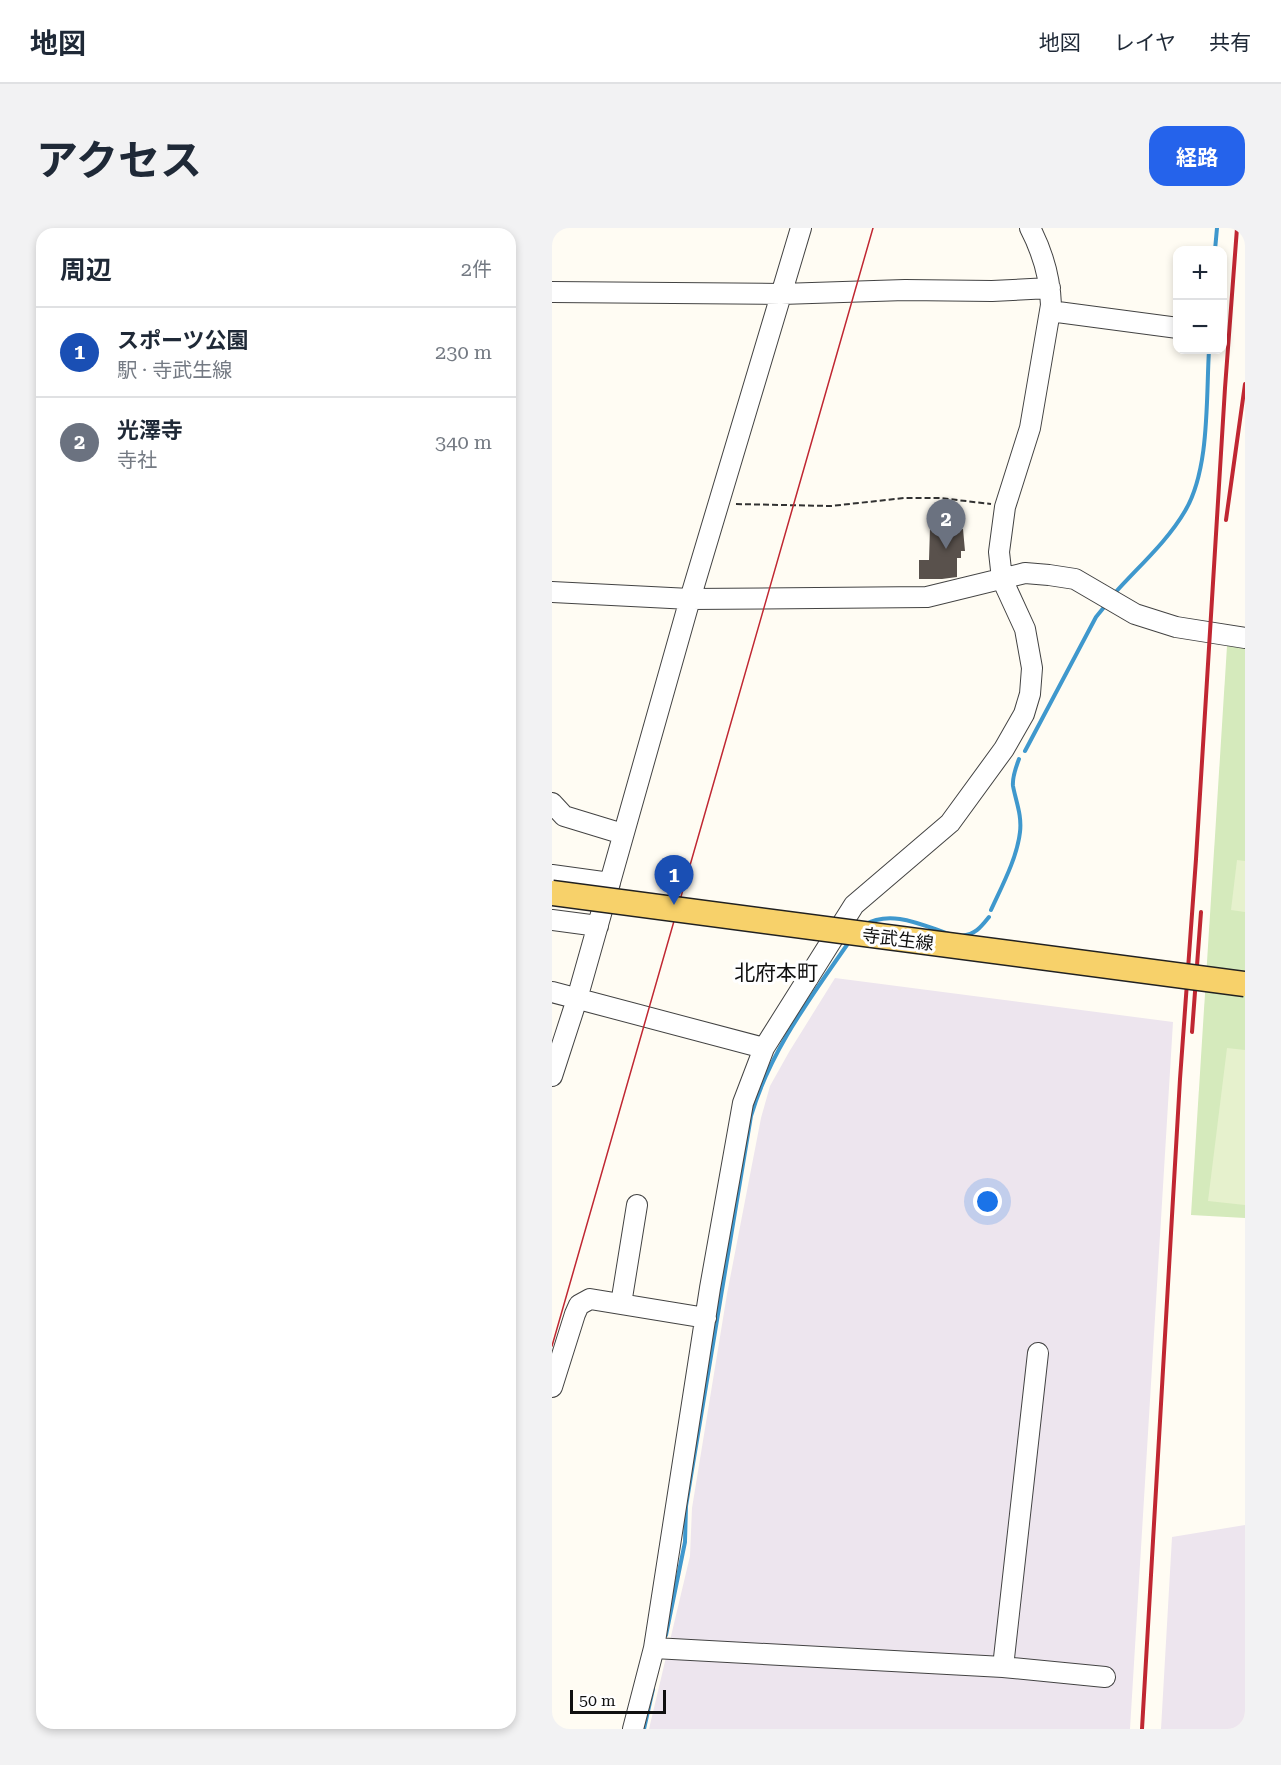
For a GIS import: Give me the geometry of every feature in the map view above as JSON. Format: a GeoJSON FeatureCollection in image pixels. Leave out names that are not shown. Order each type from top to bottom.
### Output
{"type":"FeatureCollection","features":[{"type":"Feature","properties":{"kind":"main road","name":"寺武生線"},"geometry":{"type":"LineString","coordinates":[[552,893],[1245,984]]}},
{"type":"Feature","properties":{"kind":"street"},"geometry":{"type":"LineString","coordinates":[[552,1076],[577,999],[690,599],[801,228]]}},
{"type":"Feature","properties":{"kind":"street"},"geometry":{"type":"LineString","coordinates":[[633,1729],[654,1648],[706,1318],[743,1103],[764,1048],[854,905],[950,823],[1004,749],[1024,714],[1030,694],[1032,668],[1025,629],[1002,579],[999,552],[1005,507],[1030,428],[1050,311],[1050,288],[1045,261],[1030,228]]}},
{"type":"Feature","properties":{"kind":"street"},"geometry":{"type":"LineString","coordinates":[[552,292],[781,294],[1050,288]]}},
{"type":"Feature","properties":{"kind":"street"},"geometry":{"type":"LineString","coordinates":[[1050,311],[1173,327]]}},
{"type":"Feature","properties":{"kind":"street"},"geometry":{"type":"LineString","coordinates":[[552,592],[690,599],[927,597],[1026,573],[1075,579],[1135,614],[1176,627],[1245,638]]}},
{"type":"Feature","properties":{"kind":"street"},"geometry":{"type":"LineString","coordinates":[[552,803],[564,816],[623,834]]}},
{"type":"Feature","properties":{"kind":"street"},"geometry":{"type":"LineString","coordinates":[[552,875],[610,883]]}},
{"type":"Feature","properties":{"kind":"street"},"geometry":{"type":"LineString","coordinates":[[552,920],[598,926]]}},
{"type":"Feature","properties":{"kind":"street"},"geometry":{"type":"LineString","coordinates":[[552,992],[764,1048]]}},
{"type":"Feature","properties":{"kind":"street"},"geometry":{"type":"LineString","coordinates":[[621,1304],[637,1205]]}},
{"type":"Feature","properties":{"kind":"street"},"geometry":{"type":"LineString","coordinates":[[552,1387],[579,1305],[590,1299],[706,1318]]}},
{"type":"Feature","properties":{"kind":"street"},"geometry":{"type":"LineString","coordinates":[[1003,1667],[1038,1353]]}},
{"type":"Feature","properties":{"kind":"street"},"geometry":{"type":"LineString","coordinates":[[654,1648],[1003,1667],[1105,1677]]}},
{"type":"Feature","properties":{"kind":"path"},"geometry":{"type":"LineString","coordinates":[[718,504],[831,506],[904,498],[940,498],[969,500],[1005,507]]}},
{"type":"Feature","properties":{"kind":"shaded area"},"geometry":{"type":"Polygon","coordinates":[[[835,978],[1173,1022],[1130,1729],[649,1729],[690,1556],[692,1508],[727,1294],[761,1118],[770,1086],[835,978]]]}},
{"type":"Feature","properties":{"kind":"shaded area"},"geometry":{"type":"Polygon","coordinates":[[[1245,1525],[1245,1729],[1161,1729],[1172,1537],[1245,1525]]]}},
{"type":"Feature","properties":{"kind":"green space"},"geometry":{"type":"Polygon","coordinates":[[[1227,646],[1245,648],[1245,1218],[1191,1215],[1227,646]]]}},
{"type":"Feature","properties":{"kind":"green space"},"geometry":{"type":"Polygon","coordinates":[[[1237,860],[1245,861],[1245,912],[1231,910],[1237,860]]]}},
{"type":"Feature","properties":{"kind":"green space"},"geometry":{"type":"Polygon","coordinates":[[[1227,1048],[1245,1050],[1245,1205],[1208,1201],[1227,1048]]]}},
{"type":"Feature","properties":{"kind":"building"},"geometry":{"type":"Polygon","coordinates":[[[930,528],[963,529],[965,551],[961,551],[961,558],[957,558],[957,577],[919,579],[919,560],[929,560],[930,528]]]}},
{"type":"Feature","properties":{"kind":"waterway"},"geometry":{"type":"LineString","coordinates":[[1215,246],[1217,228]]}},
{"type":"Feature","properties":{"kind":"waterway"},"geometry":{"type":"LineString","coordinates":[[1114,594],[1170,533],[1193,494],[1203,454],[1209,354]]}},
{"type":"Feature","properties":{"kind":"waterway"},"geometry":{"type":"LineString","coordinates":[[1025,751],[1096,617],[1105,606]]}},
{"type":"Feature","properties":{"kind":"waterway"},"geometry":{"type":"LineString","coordinates":[[991,910],[1009,872],[1020,832],[1020,820],[1013,786],[1014,772],[1019,759]]}},
{"type":"Feature","properties":{"kind":"waterway"},"geometry":{"type":"LineString","coordinates":[[962,936],[975,932],[989,917]]}},
{"type":"Feature","properties":{"kind":"waterway"},"geometry":{"type":"LineString","coordinates":[[864,925],[874,920],[896,918],[949,934]]}},
{"type":"Feature","properties":{"kind":"waterway"},"geometry":{"type":"LineString","coordinates":[[666,1635],[685,1542],[686,1506],[751,1116],[759,1092],[780,1047],[806,1004],[849,942]]}},
{"type":"Feature","properties":{"kind":"waterway"},"geometry":{"type":"LineString","coordinates":[[644,1729],[653,1689]]}},
{"type":"Feature","properties":{"kind":"tram line"},"geometry":{"type":"LineString","coordinates":[[552,1346],[873,228]]}},
{"type":"Feature","properties":{"kind":"railway"},"geometry":{"type":"LineString","coordinates":[[1142,1729],[1180,1079],[1237,228]]}},
{"type":"Feature","properties":{"kind":"railway"},"geometry":{"type":"LineString","coordinates":[[1226,520],[1245,384]]}},
{"type":"Feature","properties":{"kind":"railway"},"geometry":{"type":"LineString","coordinates":[[1192,1032],[1201,912]]}},
{"type":"Feature","properties":{"kind":"place","name":"光澤寺"},"geometry":{"type":"Point","coordinates":[946,549]}},
{"type":"Feature","properties":{"kind":"place","name":"スポーツ公園"},"geometry":{"type":"Point","coordinates":[674,905]}},
{"type":"Feature","properties":{"kind":"district","name":"北府本町"},"geometry":{"type":"Point","coordinates":[776,973]}}]}
